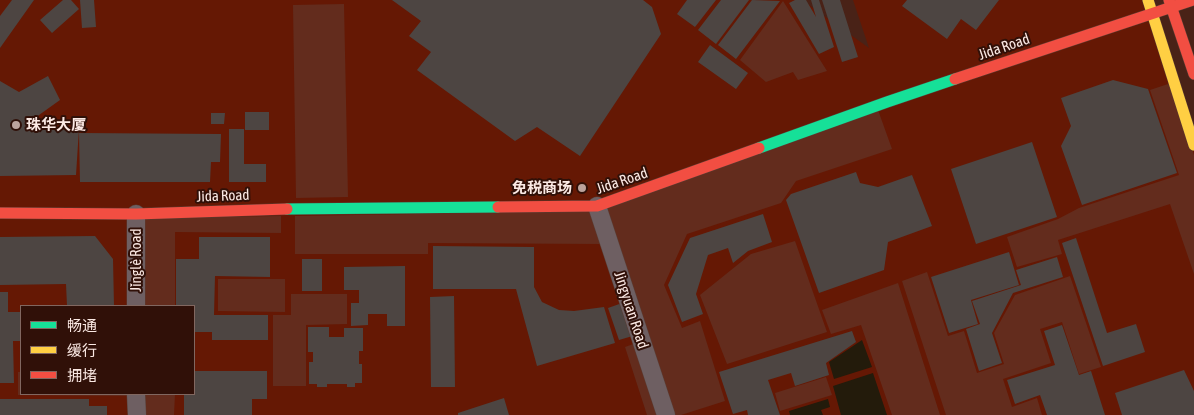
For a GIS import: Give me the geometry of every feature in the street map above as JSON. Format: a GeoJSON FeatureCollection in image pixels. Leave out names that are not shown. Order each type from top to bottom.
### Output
{"type":"FeatureCollection","features":[{"type":"Feature","properties":{"kind":"main road"},"geometry":{"type":"LineString","coordinates":[[1148,0],[1194,144]]}},
{"type":"Feature","properties":{"kind":"main road","name":"Jida Road"},"geometry":{"type":"LineString","coordinates":[[0,213],[136,214],[288,209],[597,206],[887,102],[1153,14],[1170,4],[1193,0]]}},
{"type":"Feature","properties":{"kind":"main road"},"geometry":{"type":"LineString","coordinates":[[1170,4],[1194,74]]}},
{"type":"Feature","properties":{"kind":"street","name":"Jingyuan Road"},"geometry":{"type":"LineString","coordinates":[[597,206],[666,415]]}},
{"type":"Feature","properties":{"kind":"street","name":"Jǐnglè Road"},"geometry":{"type":"LineString","coordinates":[[136,214],[136,305]]}},
{"type":"Feature","properties":{"kind":"street"},"geometry":{"type":"LineString","coordinates":[[136,395],[137,415]]}},
{"type":"Feature","properties":{"kind":"shaded area"},"geometry":{"type":"Polygon","coordinates":[[[0,0],[802,0],[869,48],[853,0],[1148,0],[1194,145],[1194,415],[0,415],[0,0]]]}},
{"type":"Feature","properties":{"kind":"shaded area"},"geometry":{"type":"Polygon","coordinates":[[[783,1],[827,71],[798,80],[793,72],[766,82],[740,60],[783,1]]]}},
{"type":"Feature","properties":{"kind":"shaded area"},"geometry":{"type":"Polygon","coordinates":[[[344,4],[348,197],[296,198],[293,5],[344,4]]]}},
{"type":"Feature","properties":{"kind":"shaded area"},"geometry":{"type":"Polygon","coordinates":[[[1171,83],[1194,155],[1194,274],[1170,204],[1058,240],[1062,254],[1017,267],[1007,237],[1058,219],[1079,208],[1179,175],[1150,90],[1171,83]]]}},
{"type":"Feature","properties":{"kind":"shaded area"},"geometry":{"type":"Polygon","coordinates":[[[878,110],[892,149],[796,181],[781,203],[687,234],[664,285],[682,328],[700,321],[725,401],[681,415],[671,415],[602,209],[878,110]]]}},
{"type":"Feature","properties":{"kind":"shaded area"},"geometry":{"type":"Polygon","coordinates":[[[593,211],[603,244],[428,243],[428,254],[295,254],[295,216],[593,211]]]}},
{"type":"Feature","properties":{"kind":"shaded area"},"geometry":{"type":"Polygon","coordinates":[[[281,216],[281,233],[175,232],[175,305],[141,305],[142,218],[281,216]]]}},
{"type":"Feature","properties":{"kind":"shaded area"},"geometry":{"type":"Polygon","coordinates":[[[795,241],[827,332],[727,364],[700,295],[751,254],[795,241]]]}},
{"type":"Feature","properties":{"kind":"shaded area"},"geometry":{"type":"Polygon","coordinates":[[[927,272],[948,336],[964,331],[977,373],[1004,364],[994,333],[1015,295],[1070,276],[1101,367],[1079,374],[1062,322],[1040,329],[1051,363],[1003,379],[1012,407],[1037,398],[1042,415],[946,415],[902,281],[927,272]]]}},
{"type":"Feature","properties":{"kind":"shaded area"},"geometry":{"type":"Polygon","coordinates":[[[218,279],[285,279],[285,312],[218,311],[218,279]]]}},
{"type":"Feature","properties":{"kind":"shaded area"},"geometry":{"type":"Polygon","coordinates":[[[898,283],[940,415],[892,415],[861,325],[831,334],[822,310],[898,283]]]}},
{"type":"Feature","properties":{"kind":"shaded area"},"geometry":{"type":"Polygon","coordinates":[[[291,294],[347,294],[347,324],[306,325],[306,386],[273,386],[273,315],[291,315],[291,294]]]}},
{"type":"Feature","properties":{"kind":"shaded area"},"geometry":{"type":"Polygon","coordinates":[[[862,340],[872,367],[834,379],[829,362],[862,340]]]}},
{"type":"Feature","properties":{"kind":"shaded area"},"geometry":{"type":"Polygon","coordinates":[[[639,342],[662,415],[647,415],[625,347],[639,342]]]}},
{"type":"Feature","properties":{"kind":"shaded area"},"geometry":{"type":"Polygon","coordinates":[[[18,372],[20,372],[20,395],[129,396],[18,395],[18,372]]]}},
{"type":"Feature","properties":{"kind":"shaded area"},"geometry":{"type":"Polygon","coordinates":[[[873,373],[887,415],[841,415],[833,386],[873,373]]]}},
{"type":"Feature","properties":{"kind":"shaded area"},"geometry":{"type":"Polygon","coordinates":[[[826,377],[832,395],[780,411],[775,393],[826,377]]]}},
{"type":"Feature","properties":{"kind":"shaded area"},"geometry":{"type":"Polygon","coordinates":[[[141,395],[175,395],[174,415],[141,415],[141,395]]]}},
{"type":"Feature","properties":{"kind":"shaded area"},"geometry":{"type":"Polygon","coordinates":[[[828,399],[830,407],[821,410],[823,415],[790,415],[789,411],[828,399]]]}},
{"type":"Feature","properties":{"kind":"building"},"geometry":{"type":"Polygon","coordinates":[[[12,0],[34,0],[0,48],[0,16],[12,0]]]}},
{"type":"Feature","properties":{"kind":"building"},"geometry":{"type":"Polygon","coordinates":[[[63,0],[71,0],[79,9],[52,33],[40,20],[63,0]]]}},
{"type":"Feature","properties":{"kind":"building"},"geometry":{"type":"Polygon","coordinates":[[[80,0],[94,0],[96,27],[82,28],[80,0]]]}},
{"type":"Feature","properties":{"kind":"building"},"geometry":{"type":"Polygon","coordinates":[[[392,0],[643,0],[652,7],[661,34],[580,156],[537,127],[515,141],[417,70],[431,52],[409,36],[421,21],[392,0]]]}},
{"type":"Feature","properties":{"kind":"building"},"geometry":{"type":"Polygon","coordinates":[[[687,0],[716,0],[695,27],[677,14],[687,0]]]}},
{"type":"Feature","properties":{"kind":"building"},"geometry":{"type":"Polygon","coordinates":[[[721,0],[749,0],[716,44],[698,30],[721,0]]]}},
{"type":"Feature","properties":{"kind":"building"},"geometry":{"type":"Polygon","coordinates":[[[752,0],[780,1],[736,59],[718,45],[752,0]]]}},
{"type":"Feature","properties":{"kind":"building"},"geometry":{"type":"Polygon","coordinates":[[[795,0],[806,0],[816,17],[811,0],[819,0],[834,47],[819,54],[789,3],[795,0]]]}},
{"type":"Feature","properties":{"kind":"building"},"geometry":{"type":"Polygon","coordinates":[[[822,0],[840,0],[858,57],[842,62],[822,0]]]}},
{"type":"Feature","properties":{"kind":"building"},"geometry":{"type":"Polygon","coordinates":[[[907,0],[999,0],[976,30],[961,19],[947,39],[902,6],[907,0]]]}},
{"type":"Feature","properties":{"kind":"building"},"geometry":{"type":"Polygon","coordinates":[[[710,45],[748,73],[736,89],[698,62],[710,45]]]}},
{"type":"Feature","properties":{"kind":"building","name":"珠华大厦"},"geometry":{"type":"Polygon","coordinates":[[[48,76],[60,100],[39,115],[27,130],[79,129],[76,175],[0,176],[0,81],[19,92],[48,76]]]}},
{"type":"Feature","properties":{"kind":"building"},"geometry":{"type":"Polygon","coordinates":[[[1113,80],[1148,89],[1177,173],[1082,205],[1061,146],[1071,126],[1061,98],[1113,80]]]}},
{"type":"Feature","properties":{"kind":"building"},"geometry":{"type":"Polygon","coordinates":[[[245,112],[269,112],[269,130],[245,130],[245,112]]]}},
{"type":"Feature","properties":{"kind":"building"},"geometry":{"type":"Polygon","coordinates":[[[211,113],[225,113],[224,124],[211,124],[211,113]]]}},
{"type":"Feature","properties":{"kind":"building"},"geometry":{"type":"Polygon","coordinates":[[[229,129],[244,129],[244,164],[266,164],[266,182],[229,182],[229,129]]]}},
{"type":"Feature","properties":{"kind":"building"},"geometry":{"type":"Polygon","coordinates":[[[79,133],[221,134],[220,162],[211,162],[210,182],[80,182],[79,133]]]}},
{"type":"Feature","properties":{"kind":"building"},"geometry":{"type":"Polygon","coordinates":[[[1032,142],[1057,217],[976,244],[951,169],[1032,142]]]}},
{"type":"Feature","properties":{"kind":"building"},"geometry":{"type":"Polygon","coordinates":[[[856,172],[860,183],[878,187],[912,175],[932,226],[888,242],[884,270],[819,293],[786,200],[791,194],[856,172]]]}},
{"type":"Feature","properties":{"kind":"building"},"geometry":{"type":"Polygon","coordinates":[[[763,214],[772,242],[748,251],[733,263],[728,248],[708,255],[696,294],[703,314],[682,322],[668,285],[690,238],[763,214]]]}},
{"type":"Feature","properties":{"kind":"building"},"geometry":{"type":"Polygon","coordinates":[[[95,236],[113,259],[114,305],[67,305],[66,284],[0,285],[0,237],[95,236]]]}},
{"type":"Feature","properties":{"kind":"building"},"geometry":{"type":"Polygon","coordinates":[[[199,237],[270,237],[270,277],[215,276],[214,315],[268,315],[268,340],[212,340],[212,332],[195,332],[195,305],[176,305],[176,259],[199,259],[199,237]]]}},
{"type":"Feature","properties":{"kind":"building"},"geometry":{"type":"Polygon","coordinates":[[[1076,238],[1107,333],[1136,324],[1145,352],[1103,366],[1062,243],[1076,238]]]}},
{"type":"Feature","properties":{"kind":"building"},"geometry":{"type":"Polygon","coordinates":[[[433,246],[534,247],[534,287],[542,302],[559,310],[574,311],[604,307],[615,343],[537,366],[516,289],[433,289],[433,246]]]}},
{"type":"Feature","properties":{"kind":"building"},"geometry":{"type":"Polygon","coordinates":[[[1009,252],[1019,285],[971,300],[978,324],[949,333],[931,277],[1009,252]]]}},
{"type":"Feature","properties":{"kind":"building"},"geometry":{"type":"Polygon","coordinates":[[[1057,257],[1063,277],[1013,293],[992,333],[1002,363],[979,371],[966,329],[980,324],[972,301],[1021,285],[1016,270],[1057,257]]]}},
{"type":"Feature","properties":{"kind":"building"},"geometry":{"type":"Polygon","coordinates":[[[302,259],[322,259],[322,291],[302,291],[302,259]]]}},
{"type":"Feature","properties":{"kind":"building"},"geometry":{"type":"Polygon","coordinates":[[[405,266],[405,326],[387,326],[387,314],[368,314],[368,325],[351,326],[351,303],[359,303],[359,290],[344,290],[344,267],[405,266]]]}},
{"type":"Feature","properties":{"kind":"building"},"geometry":{"type":"Polygon","coordinates":[[[0,292],[8,292],[8,312],[20,312],[20,341],[13,341],[14,383],[0,383],[0,292]]]}},
{"type":"Feature","properties":{"kind":"building"},"geometry":{"type":"Polygon","coordinates":[[[454,296],[455,387],[431,387],[430,297],[454,296]]]}},
{"type":"Feature","properties":{"kind":"building"},"geometry":{"type":"Polygon","coordinates":[[[625,302],[636,335],[619,340],[608,308],[625,302]]]}},
{"type":"Feature","properties":{"kind":"building"},"geometry":{"type":"Polygon","coordinates":[[[1062,325],[1079,375],[1091,371],[1105,415],[1047,415],[1040,395],[1015,404],[1007,380],[1055,365],[1044,331],[1062,325]]]}},
{"type":"Feature","properties":{"kind":"building"},"geometry":{"type":"Polygon","coordinates":[[[308,327],[329,327],[329,337],[344,337],[344,328],[363,328],[363,351],[359,351],[359,364],[362,364],[362,383],[355,383],[355,387],[347,387],[347,384],[327,384],[327,387],[317,387],[317,384],[309,384],[309,362],[313,362],[313,352],[308,352],[308,327]]]}},
{"type":"Feature","properties":{"kind":"building"},"geometry":{"type":"Polygon","coordinates":[[[852,331],[856,342],[826,363],[829,375],[795,386],[791,373],[768,380],[780,415],[748,415],[747,410],[733,414],[719,372],[852,331]]]}},
{"type":"Feature","properties":{"kind":"building"},"geometry":{"type":"Polygon","coordinates":[[[1184,370],[1194,391],[1194,415],[1122,415],[1115,393],[1184,370]]]}},
{"type":"Feature","properties":{"kind":"building"},"geometry":{"type":"Polygon","coordinates":[[[195,371],[267,371],[267,399],[252,399],[252,415],[184,415],[184,395],[195,395],[195,371]]]}},
{"type":"Feature","properties":{"kind":"building"},"geometry":{"type":"Polygon","coordinates":[[[504,398],[509,415],[458,415],[458,413],[504,398]]]}},
{"type":"Feature","properties":{"kind":"building"},"geometry":{"type":"Polygon","coordinates":[[[0,399],[89,399],[89,406],[107,406],[107,415],[0,415],[0,399]]]}},
{"type":"Feature","properties":{"kind":"traffic: fast"},"geometry":{"type":"LineString","coordinates":[[759,148],[955,79]]}},
{"type":"Feature","properties":{"kind":"traffic: fast"},"geometry":{"type":"LineString","coordinates":[[287,209],[498,207]]}},
{"type":"Feature","properties":{"kind":"traffic: slow"},"geometry":{"type":"LineString","coordinates":[[1148,0],[1194,145]]}},
{"type":"Feature","properties":{"kind":"traffic: jam"},"geometry":{"type":"LineString","coordinates":[[1169,0],[1194,74]]}},
{"type":"Feature","properties":{"kind":"traffic: jam"},"geometry":{"type":"LineString","coordinates":[[955,79],[1193,0]]}},
{"type":"Feature","properties":{"kind":"traffic: jam"},"geometry":{"type":"LineString","coordinates":[[498,207],[597,206],[759,148]]}},
{"type":"Feature","properties":{"kind":"traffic: jam"},"geometry":{"type":"LineString","coordinates":[[0,213],[136,214],[287,209]]}},
{"type":"Feature","properties":{"kind":"place","name":"珠华大厦"},"geometry":{"type":"Point","coordinates":[16,125]}},
{"type":"Feature","properties":{"kind":"place","name":"免税商场"},"geometry":{"type":"Point","coordinates":[582,188]}}]}
